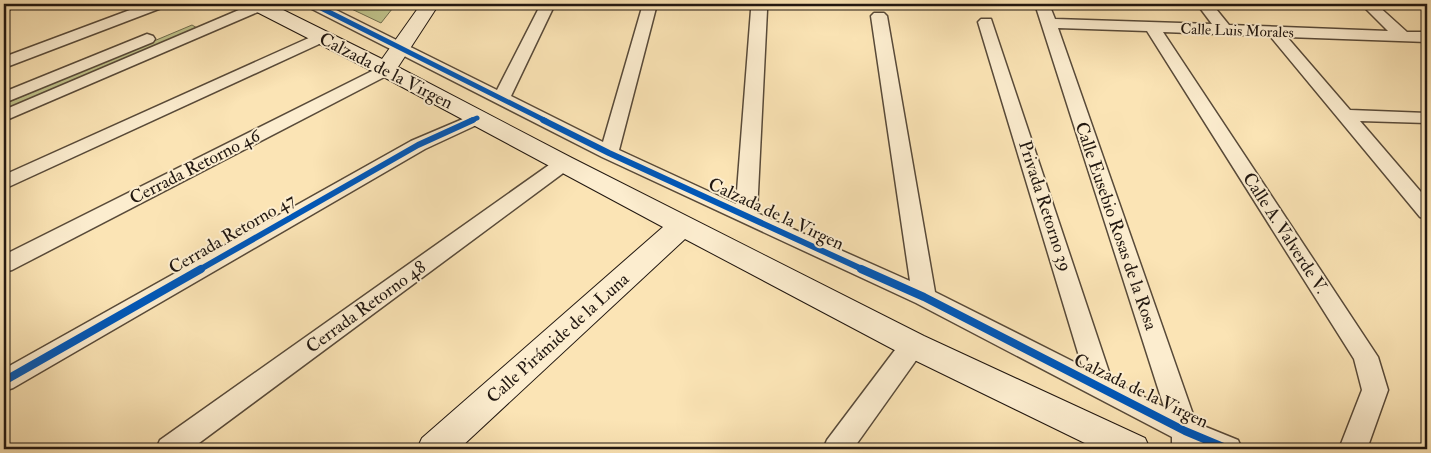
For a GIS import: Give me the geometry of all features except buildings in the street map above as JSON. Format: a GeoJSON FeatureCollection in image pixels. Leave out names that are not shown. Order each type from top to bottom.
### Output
{"type":"FeatureCollection","features":[{"type":"Feature","properties":{"kind":"main road"},"geometry":{"type":"LineString","coordinates":[[393,58],[430,4]]}},
{"type":"Feature","properties":{"kind":"main road","name":"Calzada de la Virgen"},"geometry":{"type":"LineString","coordinates":[[258,5],[322,38],[393,58],[477,118],[563,164],[913,345],[1132,449]]}},
{"type":"Feature","properties":{"kind":"main road","name":"Calle Pirámide de la Luna"},"geometry":{"type":"LineString","coordinates":[[435,449],[682,226]]}},
{"type":"Feature","properties":{"kind":"street"},"geometry":{"type":"LineString","coordinates":[[4,7],[8,4]]}},
{"type":"Feature","properties":{"kind":"street"},"geometry":{"type":"LineString","coordinates":[[4,63],[160,4]]}},
{"type":"Feature","properties":{"kind":"street"},"geometry":{"type":"LineString","coordinates":[[4,98],[230,4]]}},
{"type":"Feature","properties":{"kind":"street","name":"Calzada de la Virgen"},"geometry":{"type":"LineString","coordinates":[[313,4],[393,58],[501,98],[610,153],[746,217],[924,297],[1102,389],[1186,440],[1228,449]]}},
{"type":"Feature","properties":{"kind":"street"},"geometry":{"type":"LineString","coordinates":[[501,98],[548,4]]}},
{"type":"Feature","properties":{"kind":"street"},"geometry":{"type":"LineString","coordinates":[[610,153],[650,4]]}},
{"type":"Feature","properties":{"kind":"street"},"geometry":{"type":"LineString","coordinates":[[1204,4],[1225,30]]}},
{"type":"Feature","properties":{"kind":"street"},"geometry":{"type":"LineString","coordinates":[[1368,4],[1403,36]]}},
{"type":"Feature","properties":{"kind":"street"},"geometry":{"type":"LineString","coordinates":[[4,116],[258,5]]}},
{"type":"Feature","properties":{"kind":"street"},"geometry":{"type":"LineString","coordinates":[[746,217],[760,10]]}},
{"type":"Feature","properties":{"kind":"street","name":"Calle Luis Morales"},"geometry":{"type":"LineString","coordinates":[[1044,13],[1152,27],[1427,37]]}},
{"type":"Feature","properties":{"kind":"street","name":"Calle Eusebio Rosas de la Rosa"},"geometry":{"type":"LineString","coordinates":[[1044,13],[1186,440]]}},
{"type":"Feature","properties":{"kind":"street"},"geometry":{"type":"LineString","coordinates":[[879,16],[924,297]]}},
{"type":"Feature","properties":{"kind":"street","name":"Privada Retorno 39"},"geometry":{"type":"LineString","coordinates":[[986,22],[1102,389]]}},
{"type":"Feature","properties":{"kind":"street","name":"Calle A. Valverde V."},"geometry":{"type":"LineString","coordinates":[[1152,27],[1366,357],[1375,390],[1353,449]]}},
{"type":"Feature","properties":{"kind":"street"},"geometry":{"type":"LineString","coordinates":[[1275,32],[1427,212]]}},
{"type":"Feature","properties":{"kind":"street"},"geometry":{"type":"LineString","coordinates":[[4,183],[322,38]]}},
{"type":"Feature","properties":{"kind":"street","name":"Cerrada Retorno 46"},"geometry":{"type":"LineString","coordinates":[[4,264],[393,58]]}},
{"type":"Feature","properties":{"kind":"street"},"geometry":{"type":"LineString","coordinates":[[1346,115],[1427,118]]}},
{"type":"Feature","properties":{"kind":"street","name":"Cerrada Retorno 47"},"geometry":{"type":"LineString","coordinates":[[4,380],[418,145],[477,118]]}},
{"type":"Feature","properties":{"kind":"street","name":"Cerrada Retorno 48"},"geometry":{"type":"LineString","coordinates":[[170,449],[563,164]]}},
{"type":"Feature","properties":{"kind":"street"},"geometry":{"type":"LineString","coordinates":[[837,449],[913,345]]}},
{"type":"Feature","properties":{"kind":"green space"},"geometry":{"type":"Polygon","coordinates":[[[341,4],[396,4],[381,23],[341,4]]]}},
{"type":"Feature","properties":{"kind":"green space"},"geometry":{"type":"Polygon","coordinates":[[[192,25],[199,29],[4,111],[4,104],[192,25]]]}},
{"type":"Feature","properties":{"kind":"cycle path"},"geometry":{"type":"LineString","coordinates":[[313,4],[609,153],[924,297],[1185,431],[1228,449]]}},
{"type":"Feature","properties":{"kind":"cycle path"},"geometry":{"type":"LineString","coordinates":[[4,381],[418,145],[477,118]]}}]}
